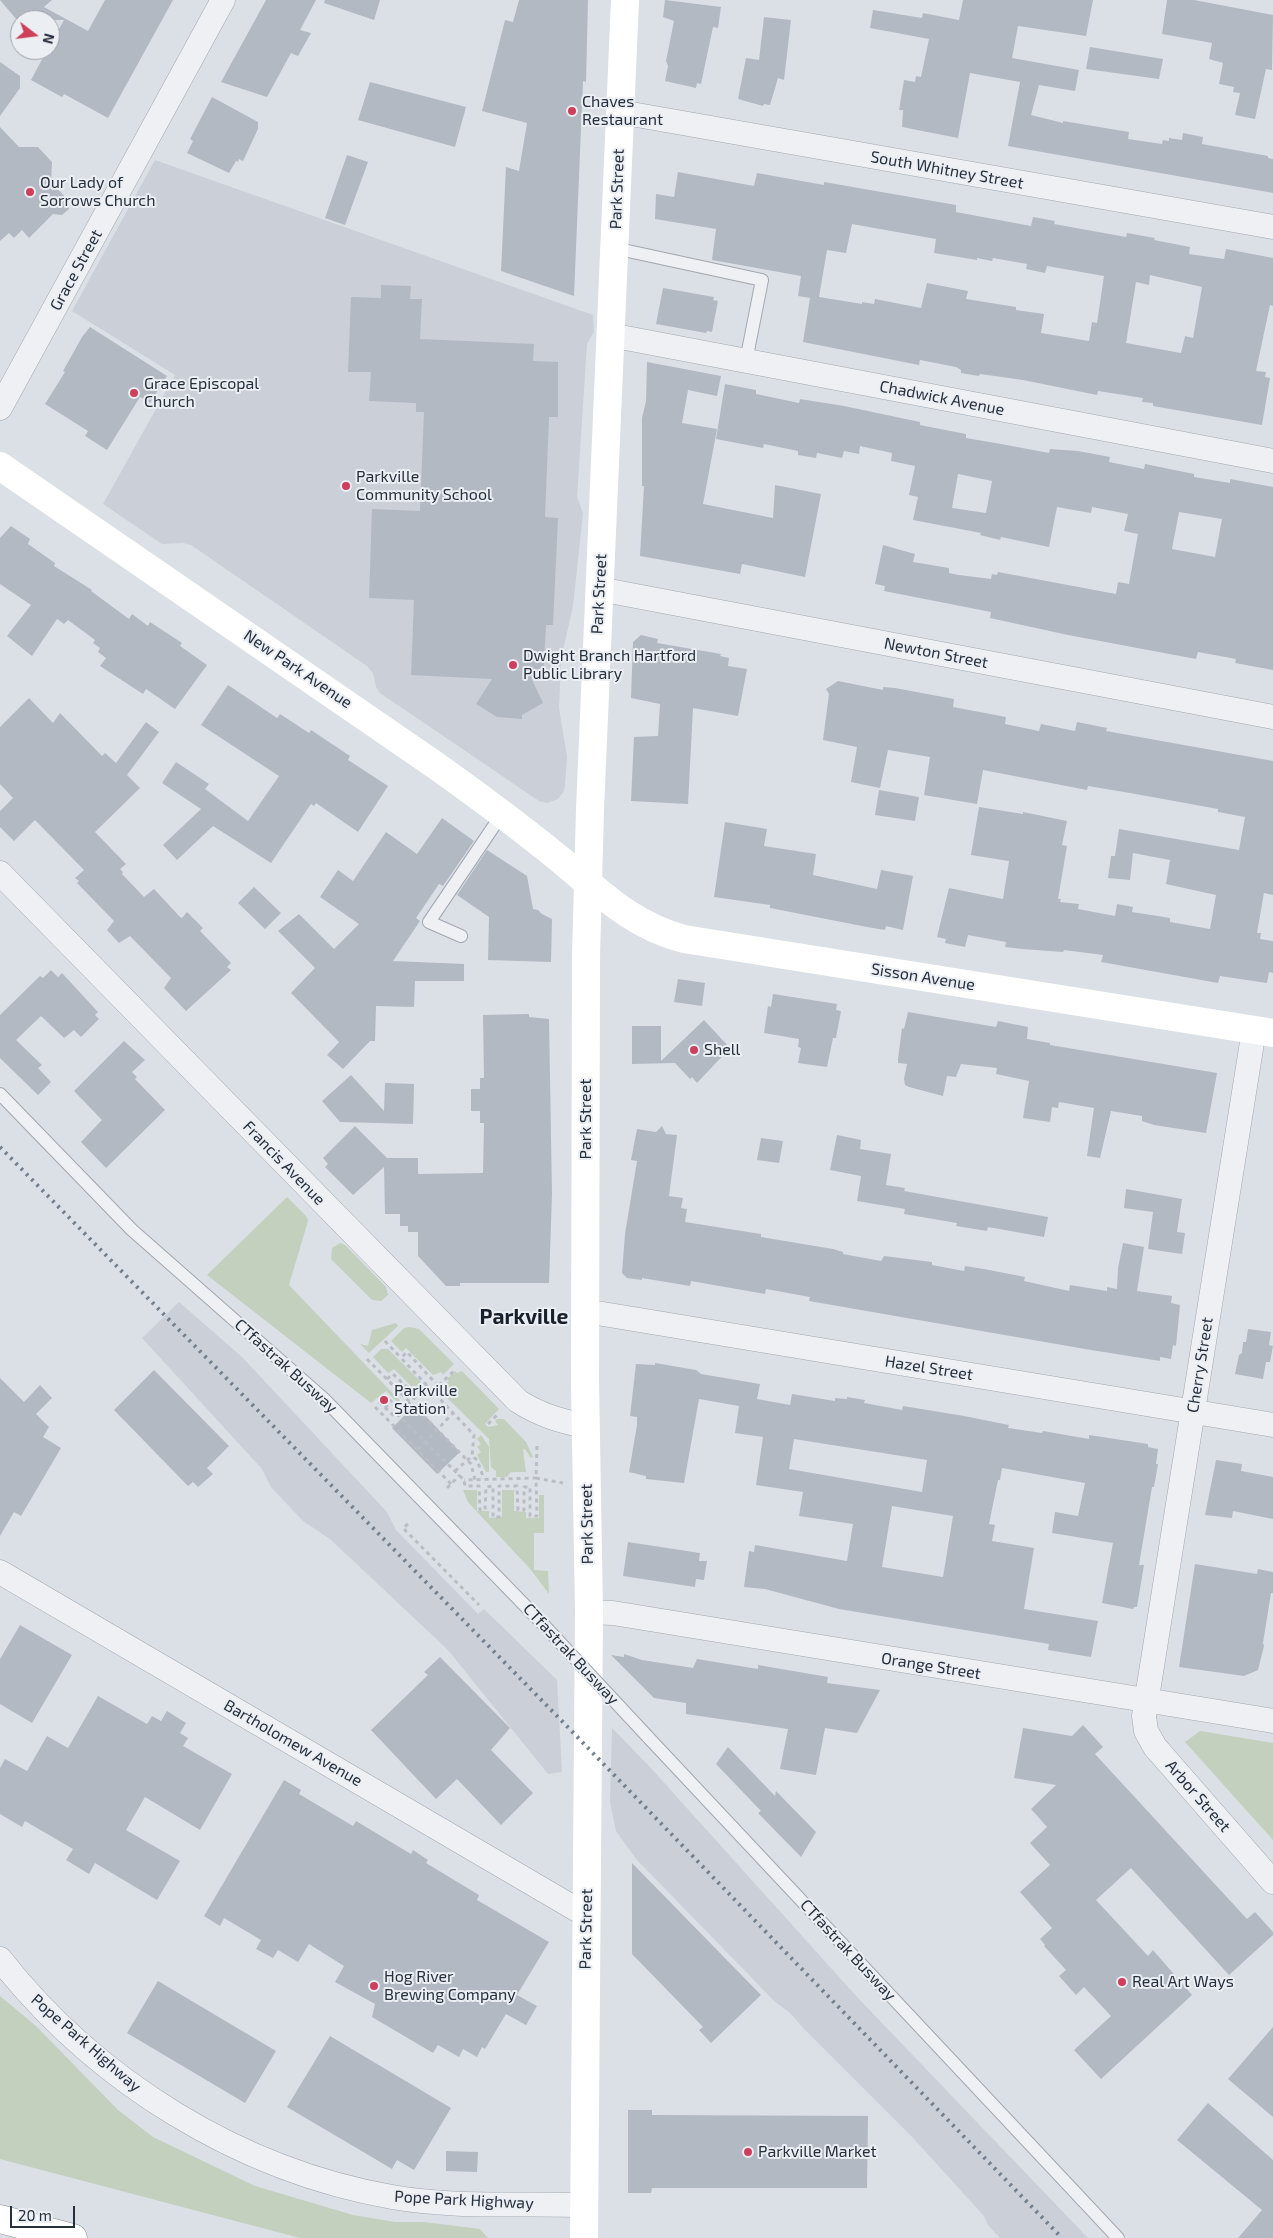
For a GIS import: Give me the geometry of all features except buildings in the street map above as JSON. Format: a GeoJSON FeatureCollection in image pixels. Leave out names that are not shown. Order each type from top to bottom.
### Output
{"type":"FeatureCollection","features":[{"type":"Feature","properties":{"kind":"main road","name":"Park Street"},"geometry":{"type":"LineString","coordinates":[[584,2238],[588,1612],[585,1311],[588,884],[625,0]]}},
{"type":"Feature","properties":{"kind":"main road","name":"New Park Avenue"},"geometry":{"type":"LineString","coordinates":[[0,466],[380,726],[502,814],[588,884]]}},
{"type":"Feature","properties":{"kind":"main road","name":"Sisson Avenue"},"geometry":{"type":"LineString","coordinates":[[588,884],[616,907],[645,926],[684,939],[1264,1031]]}},
{"type":"Feature","properties":{"kind":"main road"},"geometry":{"type":"LineString","coordinates":[[0,2219],[73,2238]]}},
{"type":"Feature","properties":{"kind":"street","name":"Grace Street"},"geometry":{"type":"LineString","coordinates":[[0,408],[223,0]]}},
{"type":"Feature","properties":{"kind":"street","name":"South Whitney Street"},"geometry":{"type":"LineString","coordinates":[[620,112],[1273,227]]}},
{"type":"Feature","properties":{"kind":"street","name":"Chadwick Avenue"},"geometry":{"type":"LineString","coordinates":[[610,335],[1273,460]]}},
{"type":"Feature","properties":{"kind":"street","name":"Newton Street"},"geometry":{"type":"LineString","coordinates":[[599,589],[1273,717]]}},
{"type":"Feature","properties":{"kind":"street","name":"Francis Avenue"},"geometry":{"type":"LineString","coordinates":[[0,873],[518,1401],[538,1414],[561,1422],[585,1426]]}},
{"type":"Feature","properties":{"kind":"street","name":"Cherry Street"},"geometry":{"type":"LineString","coordinates":[[1147,1700],[1193,1412],[1264,1031]]}},
{"type":"Feature","properties":{"kind":"street","name":"Hazel Street"},"geometry":{"type":"LineString","coordinates":[[585,1311],[1273,1425]]}},
{"type":"Feature","properties":{"kind":"street","name":"Bartholomew Avenue"},"geometry":{"type":"LineString","coordinates":[[0,1572],[586,1915]]}},
{"type":"Feature","properties":{"kind":"street","name":"Orange Street"},"geometry":{"type":"LineString","coordinates":[[588,1612],[613,1613],[1273,1721]]}},
{"type":"Feature","properties":{"kind":"street","name":"Arbor Street"},"geometry":{"type":"LineString","coordinates":[[1147,1700],[1144,1716],[1146,1731],[1155,1747],[1273,1882]]}},
{"type":"Feature","properties":{"kind":"street","name":"Pope Park Highway"},"geometry":{"type":"LineString","coordinates":[[0,1960],[22,1988],[126,2083],[184,2120],[247,2151],[314,2177],[354,2189],[394,2197],[446,2202],[584,2205]]}},
{"type":"Feature","properties":{"kind":"lane"},"geometry":{"type":"LineString","coordinates":[[614,248],[762,280],[746,361]]}},
{"type":"Feature","properties":{"kind":"lane"},"geometry":{"type":"LineString","coordinates":[[461,936],[429,922],[502,814]]}},
{"type":"Feature","properties":{"kind":"lane","name":"CTfastrak Busway"},"geometry":{"type":"LineString","coordinates":[[0,1094],[132,1230],[324,1398],[508,1587],[1118,2238]]}},
{"type":"Feature","properties":{"kind":"path"},"geometry":{"type":"LineString","coordinates":[[385,1341],[474,1435],[472,1456],[455,1471]]}},
{"type":"Feature","properties":{"kind":"path"},"geometry":{"type":"LineString","coordinates":[[401,1358],[407,1352],[438,1386]]}},
{"type":"Feature","properties":{"kind":"path"},"geometry":{"type":"LineString","coordinates":[[367,1359],[467,1460],[474,1470],[475,1480]]}},
{"type":"Feature","properties":{"kind":"path"},"geometry":{"type":"LineString","coordinates":[[387,1379],[393,1374],[416,1396]]}},
{"type":"Feature","properties":{"kind":"path"},"geometry":{"type":"LineString","coordinates":[[433,1391],[449,1375]]}},
{"type":"Feature","properties":{"kind":"path"},"geometry":{"type":"LineString","coordinates":[[398,1415],[427,1385]]}},
{"type":"Feature","properties":{"kind":"path"},"geometry":{"type":"LineString","coordinates":[[385,1408],[392,1400]]}},
{"type":"Feature","properties":{"kind":"path"},"geometry":{"type":"LineString","coordinates":[[380,1402],[396,1417],[398,1415],[426,1442],[464,1480],[465,1486],[479,1486],[480,1510],[485,1510],[486,1487],[493,1486],[493,1517],[499,1516],[499,1486],[517,1486],[518,1510],[524,1510],[524,1487],[530,1488],[530,1516],[537,1516],[537,1446]]}},
{"type":"Feature","properties":{"kind":"path"},"geometry":{"type":"LineString","coordinates":[[375,1406],[451,1484]]}},
{"type":"Feature","properties":{"kind":"path"},"geometry":{"type":"LineString","coordinates":[[488,1424],[502,1410]]}},
{"type":"Feature","properties":{"kind":"path"},"geometry":{"type":"LineString","coordinates":[[418,1450],[453,1413]]}},
{"type":"Feature","properties":{"kind":"path"},"geometry":{"type":"LineString","coordinates":[[472,1456],[477,1460],[484,1480]]}},
{"type":"Feature","properties":{"kind":"path"},"geometry":{"type":"LineString","coordinates":[[447,1488],[460,1476]]}},
{"type":"Feature","properties":{"kind":"path"},"geometry":{"type":"LineString","coordinates":[[464,1480],[536,1478],[564,1484]]}},
{"type":"Feature","properties":{"kind":"path"},"geometry":{"type":"LineString","coordinates":[[408,1524],[403,1528],[479,1604]]}},
{"type":"Feature","properties":{"kind":"shaded area","name":"Parkville Community School"},"geometry":{"type":"Polygon","coordinates":[[[155,160],[593,315],[594,332],[587,344],[577,497],[583,513],[573,606],[561,659],[559,708],[567,757],[564,791],[558,799],[547,803],[539,801],[380,693],[376,687],[373,673],[367,666],[191,545],[183,543],[162,544],[103,504],[175,375],[72,311],[155,160]]]}},
{"type":"Feature","properties":{"kind":"shaded area"},"geometry":{"type":"Polygon","coordinates":[[[179,1302],[242,1357],[387,1512],[396,1530],[478,1614],[484,1609],[557,1680],[562,1772],[548,1774],[448,1650],[330,1539],[303,1521],[271,1487],[262,1469],[142,1338],[179,1302]]]}},
{"type":"Feature","properties":{"kind":"shaded area"},"geometry":{"type":"Polygon","coordinates":[[[612,1728],[649,1766],[858,1998],[1088,2238],[1000,2238],[988,2225],[984,2216],[914,2139],[790,2013],[774,2001],[636,1859],[616,1831],[610,1802],[612,1728]]]}},
{"type":"Feature","properties":{"kind":"green space"},"geometry":{"type":"Polygon","coordinates":[[[287,1197],[307,1217],[308,1221],[289,1285],[401,1402],[399,1404],[386,1391],[371,1403],[207,1275],[287,1197]]]}},
{"type":"Feature","properties":{"kind":"green space"},"geometry":{"type":"Polygon","coordinates":[[[340,1243],[345,1245],[386,1287],[388,1295],[381,1301],[372,1300],[331,1259],[332,1248],[340,1243]]]}},
{"type":"Feature","properties":{"kind":"green space"},"geometry":{"type":"Polygon","coordinates":[[[396,1323],[398,1326],[369,1353],[360,1344],[368,1346],[372,1330],[396,1323]]]}},
{"type":"Feature","properties":{"kind":"green space"},"geometry":{"type":"Polygon","coordinates":[[[404,1328],[419,1329],[454,1364],[443,1375],[441,1372],[433,1375],[406,1348],[402,1352],[391,1341],[404,1328]]]}},
{"type":"Feature","properties":{"kind":"green space"},"geometry":{"type":"Polygon","coordinates":[[[381,1349],[388,1349],[421,1382],[414,1389],[394,1369],[388,1373],[373,1357],[381,1349]]]}},
{"type":"Feature","properties":{"kind":"green space"},"geometry":{"type":"Polygon","coordinates":[[[455,1371],[457,1373],[462,1371],[499,1409],[485,1424],[488,1427],[498,1425],[495,1421],[497,1419],[504,1419],[526,1442],[533,1457],[531,1458],[525,1449],[523,1450],[526,1472],[511,1472],[507,1477],[496,1477],[496,1471],[491,1467],[489,1439],[438,1389],[449,1381],[447,1379],[455,1371]]]}},
{"type":"Feature","properties":{"kind":"green space"},"geometry":{"type":"Polygon","coordinates":[[[481,1435],[489,1447],[489,1472],[486,1472],[477,1455],[481,1452],[477,1447],[481,1444],[477,1439],[481,1435]]]}},
{"type":"Feature","properties":{"kind":"green space"},"geometry":{"type":"Polygon","coordinates":[[[463,1490],[477,1490],[477,1511],[489,1511],[489,1518],[502,1517],[502,1490],[514,1490],[514,1511],[526,1512],[526,1518],[539,1518],[539,1495],[544,1495],[544,1533],[534,1533],[534,1570],[548,1571],[549,1594],[531,1570],[468,1502],[463,1490]]]}},
{"type":"Feature","properties":{"kind":"green space"},"geometry":{"type":"Polygon","coordinates":[[[1200,1731],[1273,1743],[1273,1840],[1185,1742],[1200,1731]]]}},
{"type":"Feature","properties":{"kind":"green space"},"geometry":{"type":"Polygon","coordinates":[[[0,1996],[36,2026],[118,2110],[153,2137],[255,2186],[353,2215],[395,2222],[424,2222],[480,2229],[488,2238],[300,2238],[0,2159],[0,1996]]]}},
{"type":"Feature","properties":{"kind":"railway"},"geometry":{"type":"LineString","coordinates":[[0,1147],[559,1718],[1062,2238]]}},
{"type":"Feature","properties":{"kind":"place","name":"Chaves Restaurant"},"geometry":{"type":"Point","coordinates":[572,111]}},
{"type":"Feature","properties":{"kind":"place","name":"Our Lady of Sorrows Church"},"geometry":{"type":"Point","coordinates":[30,192]}},
{"type":"Feature","properties":{"kind":"place","name":"Grace Episcopal Church"},"geometry":{"type":"Point","coordinates":[134,393]}},
{"type":"Feature","properties":{"kind":"place","name":"Parkville Community School"},"geometry":{"type":"Point","coordinates":[346,486]}},
{"type":"Feature","properties":{"kind":"place","name":"Dwight Branch Hartford Public Library"},"geometry":{"type":"Point","coordinates":[513,665]}},
{"type":"Feature","properties":{"kind":"place","name":"Shell"},"geometry":{"type":"Point","coordinates":[694,1050]}},
{"type":"Feature","properties":{"kind":"place","name":"Parkville Station"},"geometry":{"type":"Point","coordinates":[384,1400]}},
{"type":"Feature","properties":{"kind":"place","name":"Real Art Ways"},"geometry":{"type":"Point","coordinates":[1122,1982]}},
{"type":"Feature","properties":{"kind":"place","name":"Hog River Brewing Company"},"geometry":{"type":"Point","coordinates":[374,1986]}},
{"type":"Feature","properties":{"kind":"place","name":"Parkville Market"},"geometry":{"type":"Point","coordinates":[748,2152]}},
{"type":"Feature","properties":{"kind":"district","name":"Parkville"},"geometry":{"type":"Point","coordinates":[524,1317]}}]}
